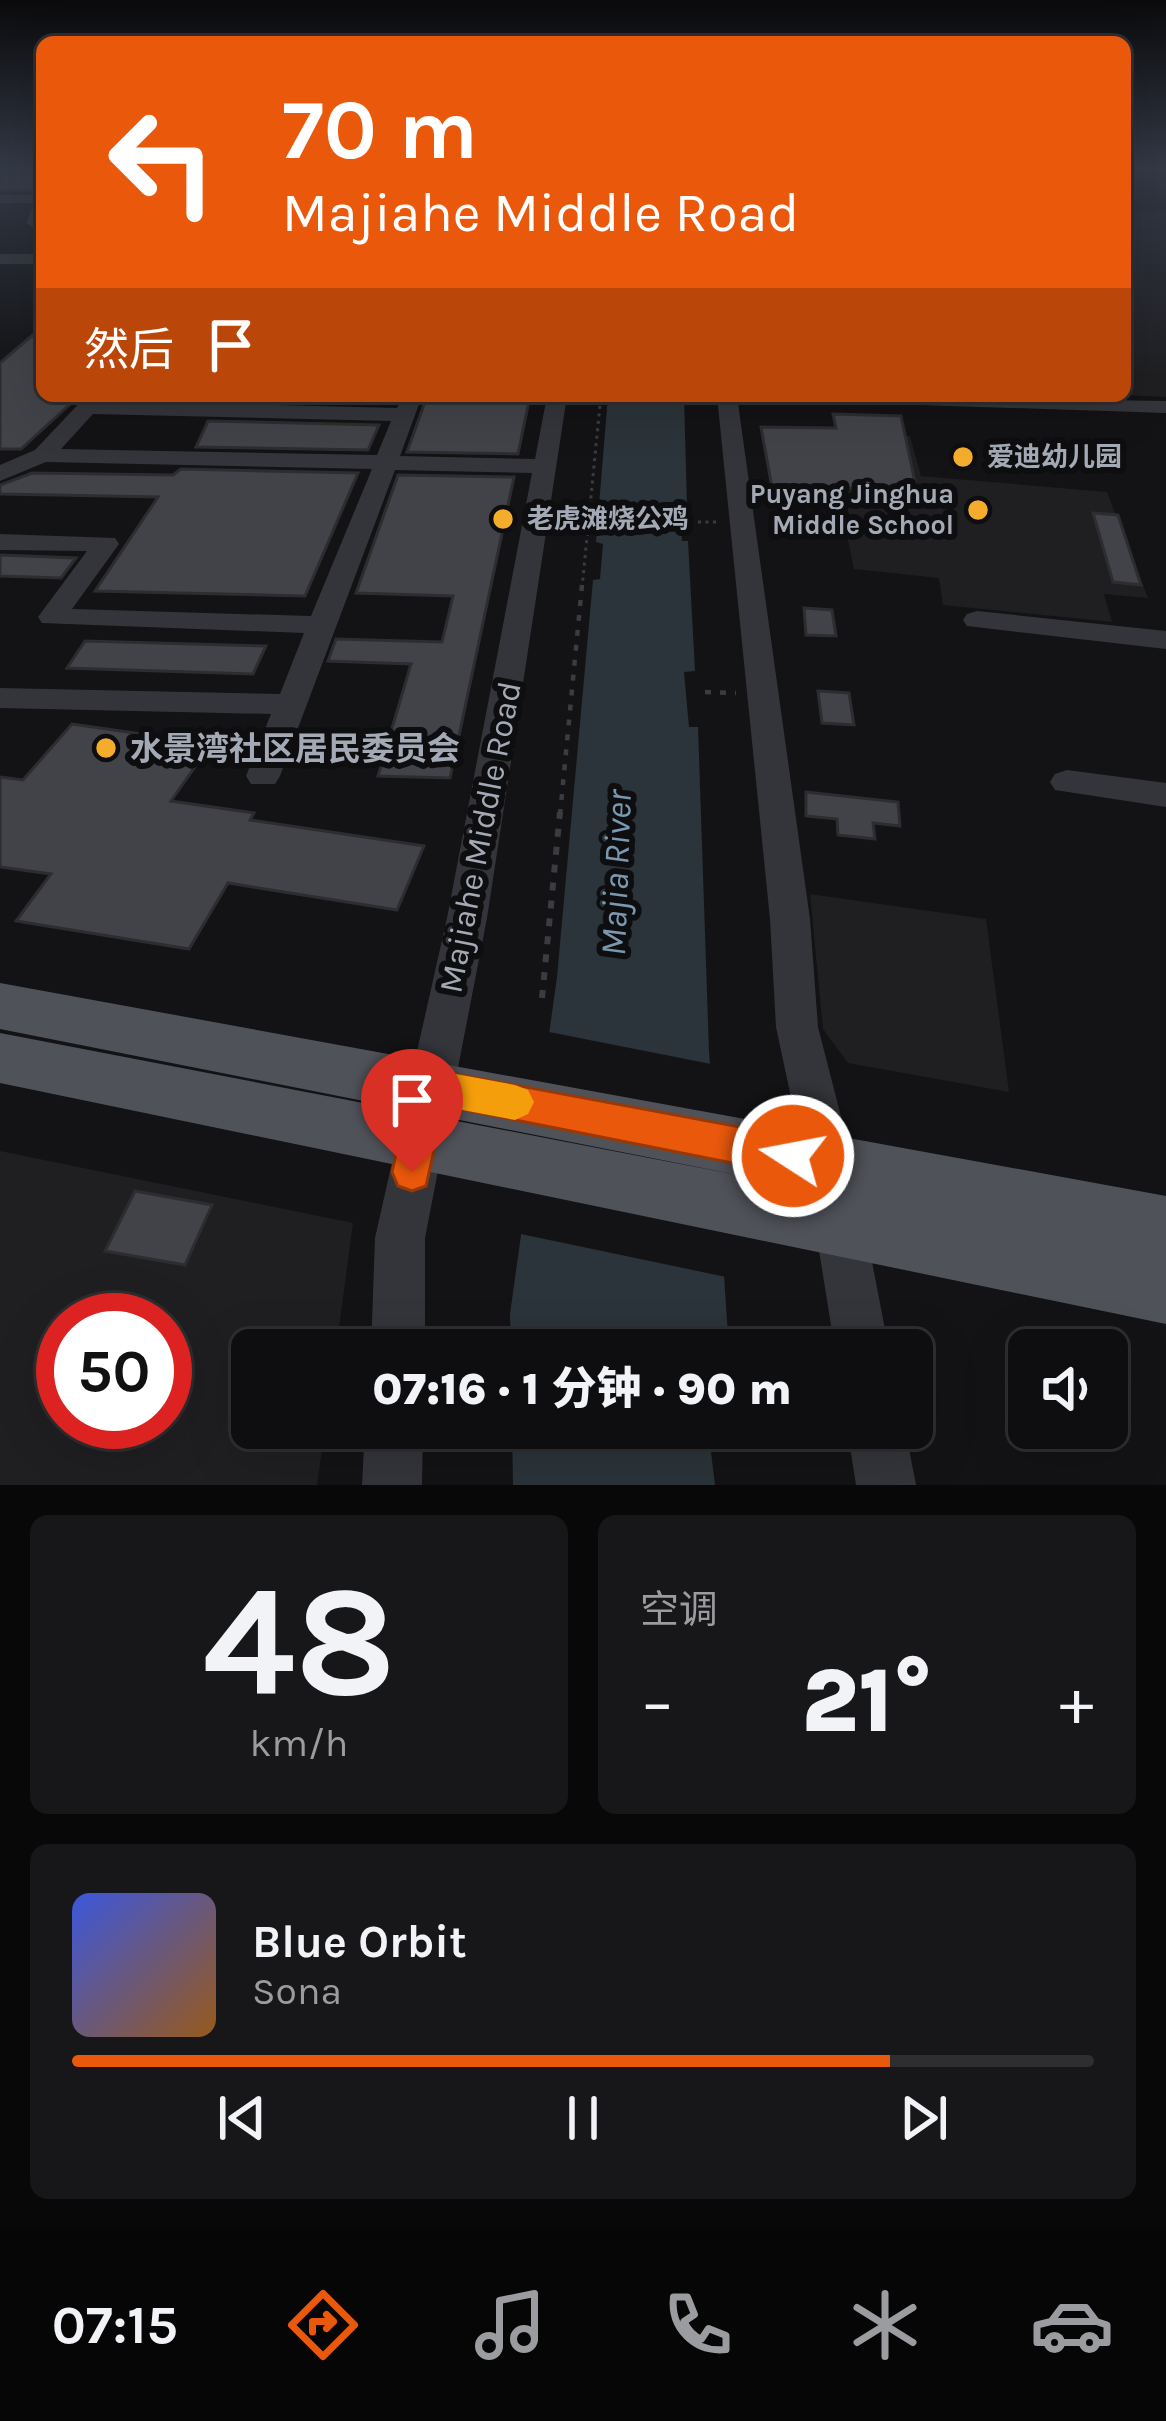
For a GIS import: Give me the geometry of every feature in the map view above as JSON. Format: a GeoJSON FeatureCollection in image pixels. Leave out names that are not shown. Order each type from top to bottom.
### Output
{"type":"FeatureCollection","features":[{"type":"Feature","properties":{"kind":"main road"},"geometry":{"type":"LineString","coordinates":[[0,1006],[442,1116],[730,1203],[834,1193],[1166,1228]]}},
{"type":"Feature","properties":{"kind":"main road"},"geometry":{"type":"LineString","coordinates":[[0,1058],[442,1116],[721,1142],[834,1193],[1166,1291]]}},
{"type":"Feature","properties":{"kind":"street"},"geometry":{"type":"LineString","coordinates":[[0,259],[36,260]]}},
{"type":"Feature","properties":{"kind":"street"},"geometry":{"type":"LineString","coordinates":[[0,474],[43,454],[92,402],[408,406],[263,776]]}},
{"type":"Feature","properties":{"kind":"street","name":"Majiahe Middle Road"},"geometry":{"type":"LineString","coordinates":[[398,1329],[400,1238],[442,1116],[467,918],[556,402]]}},
{"type":"Feature","properties":{"kind":"street"},"geometry":{"type":"LineString","coordinates":[[728,402],[790,919],[797,1028],[858,1329]]}},
{"type":"Feature","properties":{"kind":"street"},"geometry":{"type":"LineString","coordinates":[[1013,402],[1166,407]]}},
{"type":"Feature","properties":{"kind":"street"},"geometry":{"type":"LineString","coordinates":[[43,454],[546,466]]}},
{"type":"Feature","properties":{"kind":"street"},"geometry":{"type":"LineString","coordinates":[[0,542],[106,544],[52,617],[321,626]]}},
{"type":"Feature","properties":{"kind":"street"},"geometry":{"type":"LineString","coordinates":[[977,620],[1166,640]]}},
{"type":"Feature","properties":{"kind":"street"},"geometry":{"type":"LineString","coordinates":[[0,698],[291,704]]}},
{"type":"Feature","properties":{"kind":"street"},"geometry":{"type":"LineString","coordinates":[[1067,782],[1166,795]]}},
{"type":"Feature","properties":{"kind":"street"},"geometry":{"type":"LineString","coordinates":[[392,1485],[393,1449]]}},
{"type":"Feature","properties":{"kind":"street"},"geometry":{"type":"LineString","coordinates":[[869,1449],[886,1485]]}},
{"type":"Feature","properties":{"kind":"path"},"geometry":{"type":"LineString","coordinates":[[542,998],[600,405]]}},
{"type":"Feature","properties":{"kind":"shaded area"},"geometry":{"type":"Polygon","coordinates":[[[1131,237],[1166,237],[1166,397],[1131,395],[1131,237]]]}},
{"type":"Feature","properties":{"kind":"shaded area","name":"Puyang Jinghua Middle School"},"geometry":{"type":"Polygon","coordinates":[[[826,433],[910,436],[921,476],[1107,492],[1148,598],[1104,594],[1112,622],[943,605],[939,578],[854,569],[826,433]]]}},
{"type":"Feature","properties":{"kind":"shaded area"},"geometry":{"type":"Polygon","coordinates":[[[810,894],[986,919],[1009,1092],[848,1063],[823,1029],[810,894]]]}},
{"type":"Feature","properties":{"kind":"shaded area"},"geometry":{"type":"Polygon","coordinates":[[[0,1151],[353,1223],[339,1329],[231,1329],[231,1449],[322,1449],[317,1485],[0,1485],[0,1151]]]}},
{"type":"Feature","properties":{"kind":"water","name":"Majia River"},"geometry":{"type":"Polygon","coordinates":[[[608,402],[684,402],[687,507],[680,508],[682,541],[688,541],[695,671],[684,672],[689,727],[698,727],[709,1051],[728,1329],[510,1329],[557,977],[593,580],[600,579],[603,544],[596,542],[608,402]]]}},
{"type":"Feature","properties":{"kind":"water"},"geometry":{"type":"Polygon","coordinates":[[[512,1449],[711,1449],[715,1485],[513,1485],[512,1449]]]}},
{"type":"Feature","properties":{"kind":"pier"},"geometry":{"type":"Polygon","coordinates":[[[544,1031],[716,1065],[731,1278],[516,1233],[544,1031]]]}},
{"type":"Feature","properties":{"kind":"building"},"geometry":{"type":"Polygon","coordinates":[[[36,332],[36,402],[72,402],[21,449],[0,449],[0,363],[36,332]]]}},
{"type":"Feature","properties":{"kind":"building"},"geometry":{"type":"Polygon","coordinates":[[[425,402],[529,402],[518,454],[407,452],[425,402]]]}},
{"type":"Feature","properties":{"kind":"building"},"geometry":{"type":"Polygon","coordinates":[[[833,414],[901,416],[917,492],[825,487],[827,494],[810,494],[811,501],[787,501],[786,493],[773,493],[761,427],[836,428],[833,414]]]}},
{"type":"Feature","properties":{"kind":"building"},"geometry":{"type":"Polygon","coordinates":[[[208,421],[379,425],[368,450],[196,447],[208,421]]]}},
{"type":"Feature","properties":{"kind":"building"},"geometry":{"type":"Polygon","coordinates":[[[181,469],[358,473],[305,596],[95,591],[158,497],[0,494],[0,485],[32,473],[173,475],[181,469]]]}},
{"type":"Feature","properties":{"kind":"building"},"geometry":{"type":"Polygon","coordinates":[[[398,475],[514,477],[450,778],[378,776],[411,664],[328,661],[336,639],[442,642],[453,596],[356,593],[398,475]]]}},
{"type":"Feature","properties":{"kind":"building"},"geometry":{"type":"Polygon","coordinates":[[[1093,513],[1118,515],[1141,585],[1113,582],[1093,513]]]}},
{"type":"Feature","properties":{"kind":"building"},"geometry":{"type":"Polygon","coordinates":[[[0,555],[76,558],[61,578],[0,576],[0,555]]]}},
{"type":"Feature","properties":{"kind":"building"},"geometry":{"type":"Polygon","coordinates":[[[804,608],[832,610],[836,636],[806,635],[804,608]]]}},
{"type":"Feature","properties":{"kind":"building"},"geometry":{"type":"Polygon","coordinates":[[[85,641],[266,646],[253,674],[67,668],[85,641]]]}},
{"type":"Feature","properties":{"kind":"building"},"geometry":{"type":"Polygon","coordinates":[[[818,691],[849,693],[854,725],[822,723],[818,691]]]}},
{"type":"Feature","properties":{"kind":"building"},"geometry":{"type":"Polygon","coordinates":[[[72,724],[211,744],[171,801],[254,813],[250,820],[424,846],[397,910],[228,883],[189,949],[16,921],[51,874],[0,867],[0,777],[23,780],[72,724]]]}},
{"type":"Feature","properties":{"kind":"building"},"geometry":{"type":"Polygon","coordinates":[[[806,792],[898,802],[900,826],[873,823],[875,839],[838,835],[837,819],[806,816],[806,792]]]}},
{"type":"Feature","properties":{"kind":"building"},"geometry":{"type":"Polygon","coordinates":[[[135,1191],[212,1205],[185,1265],[105,1251],[135,1191]]]}},
{"type":"Feature","properties":{"kind":"slow traffic"},"geometry":{"type":"LineString","coordinates":[[428,1090],[429,1086],[515,1102]]}},
{"type":"Feature","properties":{"kind":"place","name":"爱迪幼儿园"},"geometry":{"type":"Point","coordinates":[963,457]}},
{"type":"Feature","properties":{"kind":"place","name":"Puyang Jinghua Middle School"},"geometry":{"type":"Point","coordinates":[978,510]}},
{"type":"Feature","properties":{"kind":"place","name":"老虎滩烧公鸡"},"geometry":{"type":"Point","coordinates":[503,519]}},
{"type":"Feature","properties":{"kind":"place","name":"水景湾社区居民委员会"},"geometry":{"type":"Point","coordinates":[106,748]}},
{"type":"Feature","properties":{"kind":"route"},"geometry":{"type":"LineString","coordinates":[[412,1172],[429,1086],[793,1156]]}}]}
